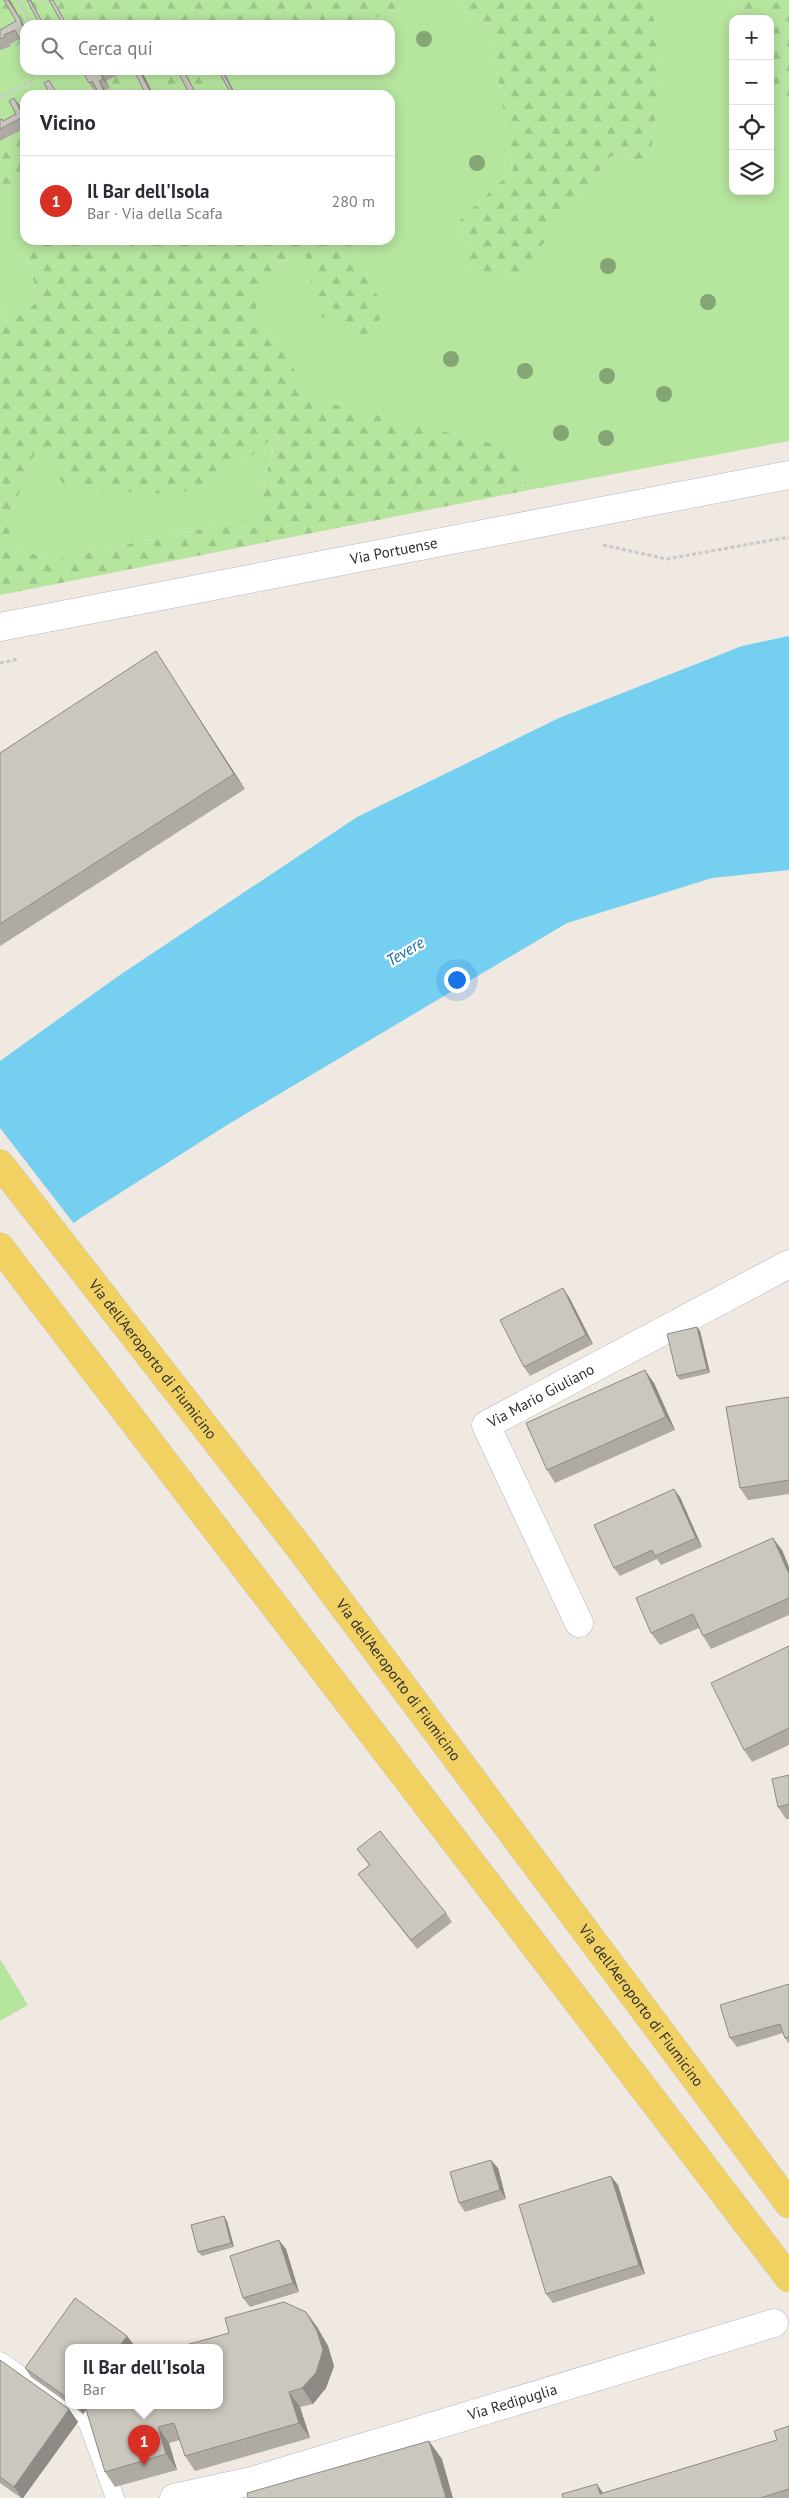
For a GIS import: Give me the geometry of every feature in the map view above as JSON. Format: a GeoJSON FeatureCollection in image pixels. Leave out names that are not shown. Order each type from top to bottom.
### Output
{"type":"FeatureCollection","features":[{"type":"Feature","properties":{"kind":"main road","name":"Via dell'Aeroporto di Fiumicino"},"geometry":{"type":"LineString","coordinates":[[0,1164],[308,1559],[789,2204]]}},
{"type":"Feature","properties":{"kind":"main road"},"geometry":{"type":"LineString","coordinates":[[0,1246],[789,2278]]}},
{"type":"Feature","properties":{"kind":"street","name":"Via Portuense"},"geometry":{"type":"LineString","coordinates":[[0,627],[789,475]]}},
{"type":"Feature","properties":{"kind":"street","name":"Via Mario Giuliano"},"geometry":{"type":"LineString","coordinates":[[579,1623],[486,1425],[789,1264]]}},
{"type":"Feature","properties":{"kind":"street","name":"Via Redipuglia"},"geometry":{"type":"LineString","coordinates":[[174,2498],[242,2489],[774,2323]]}},
{"type":"Feature","properties":{"kind":"lane"},"geometry":{"type":"LineString","coordinates":[[0,2361],[65,2406]]}},
{"type":"Feature","properties":{"kind":"lane"},"geometry":{"type":"LineString","coordinates":[[70,2409],[87,2421],[115,2498]]}},
{"type":"Feature","properties":{"kind":"path"},"geometry":{"type":"LineString","coordinates":[[18,0],[29,20]]}},
{"type":"Feature","properties":{"kind":"path"},"geometry":{"type":"LineString","coordinates":[[0,96],[31,81],[33,75]]}},
{"type":"Feature","properties":{"kind":"path"},"geometry":{"type":"LineString","coordinates":[[628,551],[667,559],[789,537]]}},
{"type":"Feature","properties":{"kind":"green space"},"geometry":{"type":"Polygon","coordinates":[[[0,0],[419,0],[369,20],[20,20],[20,44],[0,55],[0,0]]]}},
{"type":"Feature","properties":{"kind":"green space"},"geometry":{"type":"Polygon","coordinates":[[[419,0],[450,0],[491,34],[513,170],[459,221],[472,273],[517,276],[611,156],[650,161],[665,39],[643,0],[731,0],[741,8],[742,15],[729,15],[729,195],[774,195],[774,94],[789,98],[789,441],[529,490],[513,449],[312,400],[256,307],[278,263],[305,256],[386,312],[352,245],[395,245],[395,90],[205,90],[238,75],[395,75],[395,20],[369,20],[419,0]]]}},
{"type":"Feature","properties":{"kind":"green space"},"geometry":{"type":"Polygon","coordinates":[[[450,0],[643,0],[665,39],[650,161],[611,156],[518,276],[472,274],[459,221],[513,170],[491,34],[450,0]]]}},
{"type":"Feature","properties":{"kind":"green space"},"geometry":{"type":"Polygon","coordinates":[[[731,0],[789,0],[789,98],[774,94],[774,15],[742,15],[741,8],[731,0]]]}},
{"type":"Feature","properties":{"kind":"green space"},"geometry":{"type":"Polygon","coordinates":[[[20,44],[20,75],[81,75],[99,90],[20,90],[20,118],[0,129],[0,55],[20,44]]]}},
{"type":"Feature","properties":{"kind":"green space"},"geometry":{"type":"Polygon","coordinates":[[[81,75],[238,75],[205,90],[99,90],[81,75]]]}},
{"type":"Feature","properties":{"kind":"green space"},"geometry":{"type":"Polygon","coordinates":[[[20,118],[20,188],[0,190],[0,129],[20,118]]]}},
{"type":"Feature","properties":{"kind":"green space"},"geometry":{"type":"Polygon","coordinates":[[[20,188],[20,245],[38,245],[27,257],[39,301],[8,325],[0,309],[0,190],[20,188]]]}},
{"type":"Feature","properties":{"kind":"green space"},"geometry":{"type":"Polygon","coordinates":[[[38,245],[87,245],[102,254],[130,245],[352,245],[386,312],[361,341],[319,315],[305,256],[278,263],[256,307],[312,399],[514,449],[529,490],[0,595],[0,309],[8,324],[39,301],[27,256],[38,245]],[[278,433],[242,464],[180,494],[67,489],[37,448],[9,519],[9,549],[57,559],[254,518],[278,433]]]}},
{"type":"Feature","properties":{"kind":"green space"},"geometry":{"type":"Polygon","coordinates":[[[87,245],[130,245],[130,246],[102,254],[87,245]]]}},
{"type":"Feature","properties":{"kind":"green space"},"geometry":{"type":"Polygon","coordinates":[[[278,432],[254,518],[57,559],[9,549],[9,519],[37,448],[242,464],[278,432]]]}},
{"type":"Feature","properties":{"kind":"green space"},"geometry":{"type":"Polygon","coordinates":[[[0,1959],[28,2005],[0,2021],[0,1959]]]}},
{"type":"Feature","properties":{"kind":"water","name":"Tevere"},"geometry":{"type":"Polygon","coordinates":[[[789,636],[789,870],[712,878],[567,923],[227,1125],[79,1219],[0,1279],[0,1061],[117,977],[357,817],[559,718],[742,646],[789,636]]]}},
{"type":"Feature","properties":{"kind":"pier"},"geometry":{"type":"Polygon","coordinates":[[[0,1128],[75,1225],[0,1281],[0,1128]]]}},
{"type":"Feature","properties":{"kind":"building"},"geometry":{"type":"Polygon","coordinates":[[[4,0],[8,0],[20,19],[20,39],[15,30],[0,39],[0,30],[16,21],[4,0]]]}},
{"type":"Feature","properties":{"kind":"building"},"geometry":{"type":"Polygon","coordinates":[[[27,0],[30,0],[41,20],[37,20],[27,0]]]}},
{"type":"Feature","properties":{"kind":"building"},"geometry":{"type":"Polygon","coordinates":[[[49,0],[53,0],[64,20],[60,20],[49,0]]]}},
{"type":"Feature","properties":{"kind":"building"},"geometry":{"type":"Polygon","coordinates":[[[85,75],[101,75],[103,79],[99,81],[104,90],[97,90],[92,81],[89,83],[85,75]]]}},
{"type":"Feature","properties":{"kind":"building"},"geometry":{"type":"Polygon","coordinates":[[[136,75],[142,75],[149,90],[144,90],[136,75]]]}},
{"type":"Feature","properties":{"kind":"building"},"geometry":{"type":"Polygon","coordinates":[[[180,75],[186,75],[194,90],[187,90],[180,75]]]}},
{"type":"Feature","properties":{"kind":"building"},"geometry":{"type":"Polygon","coordinates":[[[221,75],[225,75],[232,90],[229,90],[221,75]]]}},
{"type":"Feature","properties":{"kind":"building"},"geometry":{"type":"Polygon","coordinates":[[[49,80],[55,90],[48,90],[44,83],[49,80]]]}},
{"type":"Feature","properties":{"kind":"building"},"geometry":{"type":"Polygon","coordinates":[[[14,98],[20,110],[20,119],[0,129],[0,120],[2,119],[3,121],[16,114],[9,101],[14,98]]]}},
{"type":"Feature","properties":{"kind":"building"},"geometry":{"type":"Polygon","coordinates":[[[156,651],[234,774],[0,924],[0,753],[156,651]]]}},
{"type":"Feature","properties":{"kind":"building"},"geometry":{"type":"Polygon","coordinates":[[[563,1288],[586,1335],[524,1367],[500,1320],[563,1288]]]}},
{"type":"Feature","properties":{"kind":"building"},"geometry":{"type":"Polygon","coordinates":[[[697,1327],[707,1369],[677,1376],[667,1334],[697,1327]]]}},
{"type":"Feature","properties":{"kind":"building"},"geometry":{"type":"Polygon","coordinates":[[[645,1370],[666,1417],[547,1470],[526,1423],[645,1370]]]}},
{"type":"Feature","properties":{"kind":"building"},"geometry":{"type":"Polygon","coordinates":[[[789,1397],[789,1480],[740,1488],[726,1407],[789,1397]]]}},
{"type":"Feature","properties":{"kind":"building"},"geometry":{"type":"Polygon","coordinates":[[[674,1489],[696,1538],[655,1556],[652,1550],[614,1568],[594,1525],[674,1489]]]}},
{"type":"Feature","properties":{"kind":"building"},"geometry":{"type":"Polygon","coordinates":[[[773,1538],[789,1574],[789,1598],[703,1636],[693,1614],[651,1633],[636,1598],[773,1538]]]}},
{"type":"Feature","properties":{"kind":"building"},"geometry":{"type":"Polygon","coordinates":[[[789,1646],[789,1728],[744,1750],[711,1683],[789,1646]]]}},
{"type":"Feature","properties":{"kind":"building"},"geometry":{"type":"Polygon","coordinates":[[[789,1775],[789,1804],[778,1807],[772,1779],[789,1775]]]}},
{"type":"Feature","properties":{"kind":"building"},"geometry":{"type":"Polygon","coordinates":[[[380,1831],[446,1913],[411,1940],[358,1874],[370,1865],[357,1849],[380,1831]]]}},
{"type":"Feature","properties":{"kind":"building"},"geometry":{"type":"Polygon","coordinates":[[[789,1984],[789,2037],[785,2038],[780,2024],[730,2038],[720,2005],[789,1984]]]}},
{"type":"Feature","properties":{"kind":"building"},"geometry":{"type":"Polygon","coordinates":[[[491,2160],[500,2190],[459,2203],[450,2172],[491,2160]]]}},
{"type":"Feature","properties":{"kind":"building"},"geometry":{"type":"Polygon","coordinates":[[[611,2176],[639,2265],[546,2294],[519,2205],[611,2176]]]}},
{"type":"Feature","properties":{"kind":"building"},"geometry":{"type":"Polygon","coordinates":[[[224,2216],[231,2243],[198,2252],[191,2225],[224,2216]]]}},
{"type":"Feature","properties":{"kind":"building"},"geometry":{"type":"Polygon","coordinates":[[[279,2240],[293,2283],[243,2298],[230,2256],[279,2240]]]}},
{"type":"Feature","properties":{"kind":"building"},"geometry":{"type":"Polygon","coordinates":[[[75,2298],[127,2336],[121,2344],[65,2344],[65,2396],[25,2368],[75,2298]]]}},
{"type":"Feature","properties":{"kind":"building"},"geometry":{"type":"Polygon","coordinates":[[[284,2302],[306,2312],[317,2331],[323,2350],[316,2373],[302,2388],[289,2392],[299,2423],[185,2456],[174,2423],[158,2427],[166,2454],[105,2472],[86,2409],[223,2409],[223,2344],[190,2344],[229,2333],[225,2318],[284,2302]]]}},
{"type":"Feature","properties":{"kind":"building"},"geometry":{"type":"Polygon","coordinates":[[[0,2360],[65,2406],[65,2409],[69,2409],[14,2487],[0,2477],[0,2360]]]}},
{"type":"Feature","properties":{"kind":"building"},"geometry":{"type":"Polygon","coordinates":[[[789,2426],[789,2489],[760,2498],[563,2498],[562,2494],[597,2484],[600,2494],[777,2440],[774,2431],[789,2426]]]}},
{"type":"Feature","properties":{"kind":"building"},"geometry":{"type":"Polygon","coordinates":[[[429,2441],[446,2498],[248,2498],[247,2493],[429,2441]]]}},
{"type":"Feature","properties":{"kind":"place","name":"Il Bar dell'Isola"},"geometry":{"type":"Point","coordinates":[144,2466]}}]}
